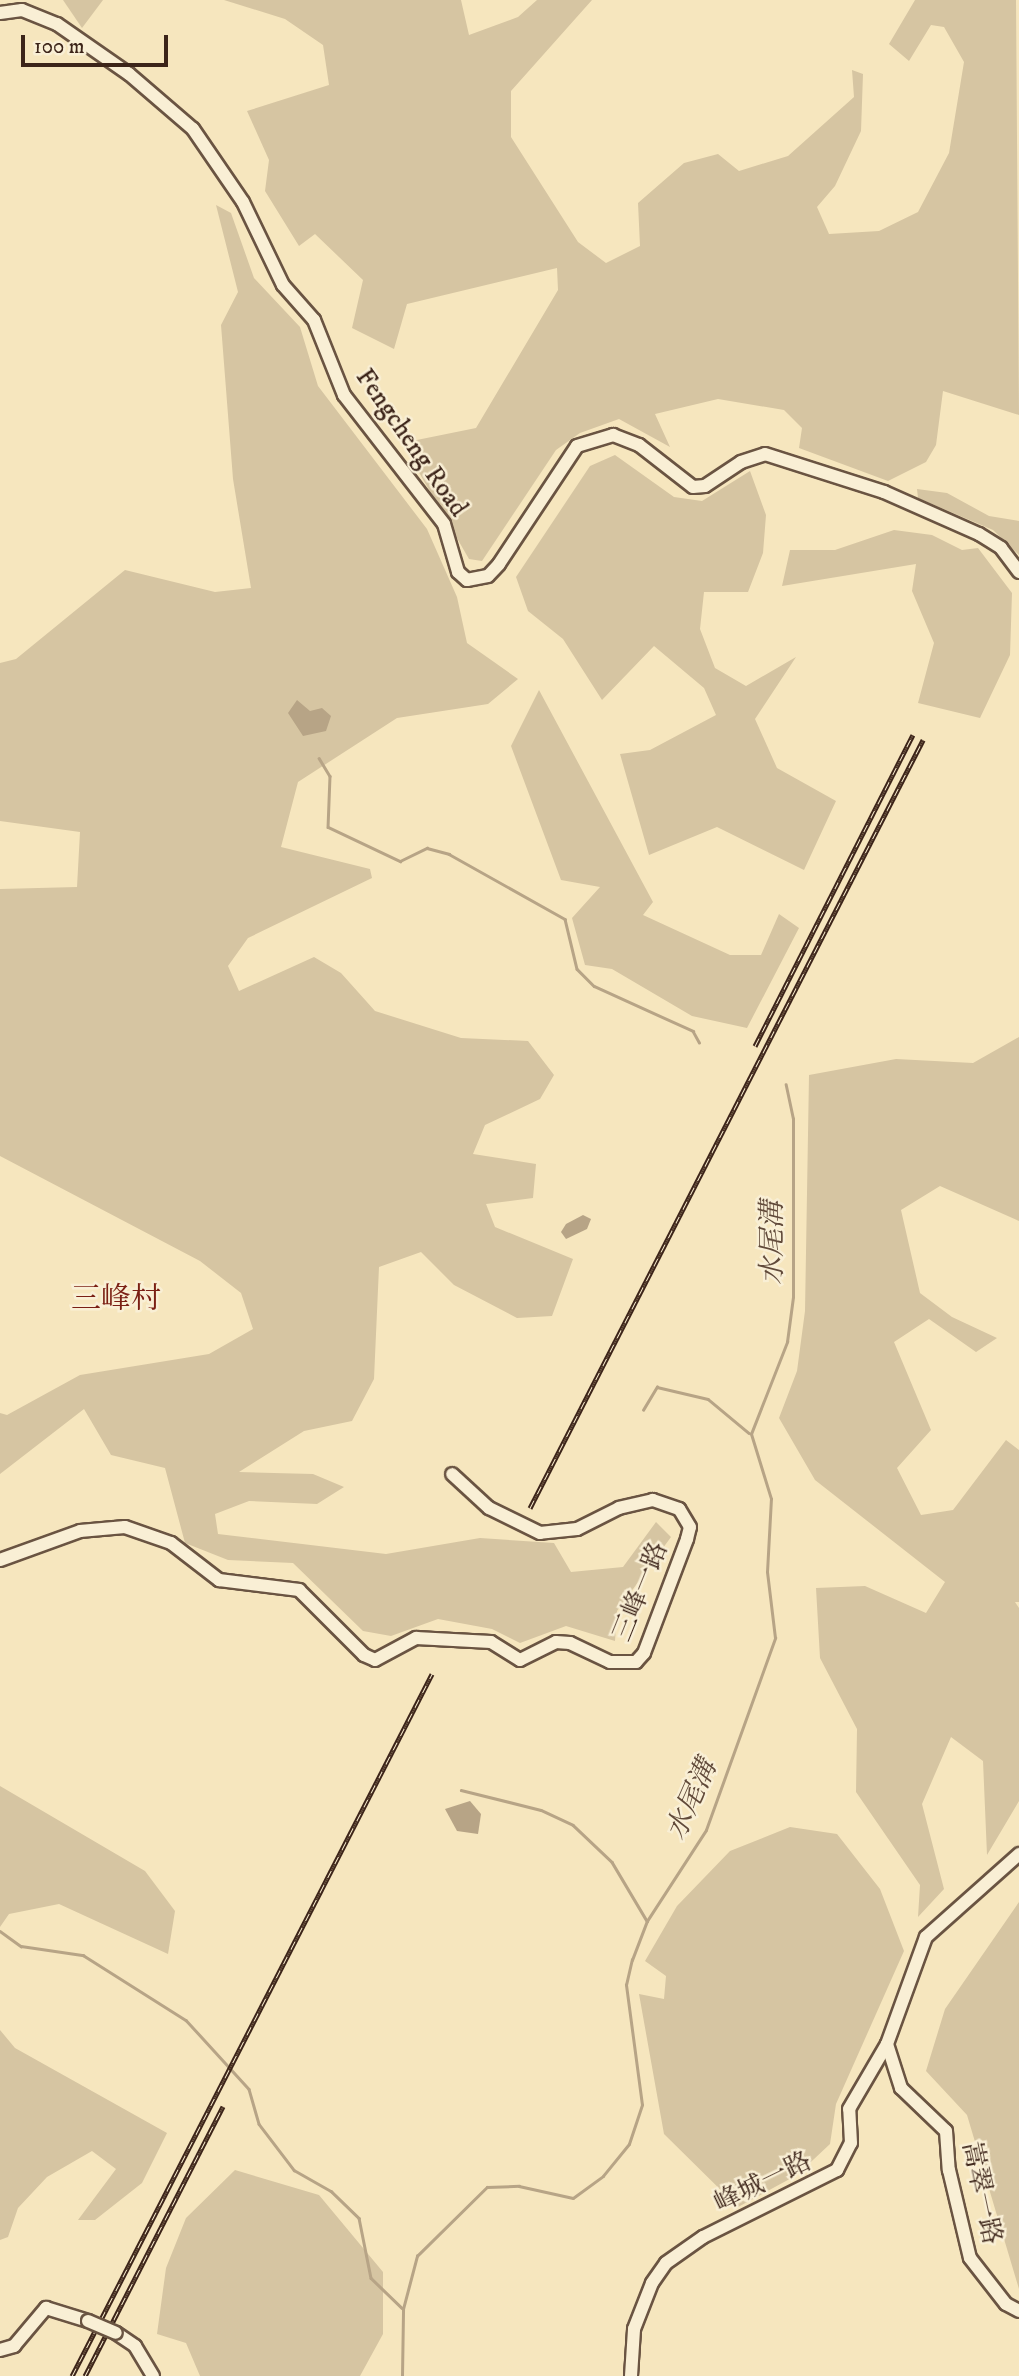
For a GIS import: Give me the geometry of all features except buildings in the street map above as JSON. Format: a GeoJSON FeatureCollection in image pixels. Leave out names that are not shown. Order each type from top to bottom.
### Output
{"type":"FeatureCollection","features":[{"type":"Feature","properties":{"kind":"street","name":"Fengcheng Road"},"geometry":{"type":"LineString","coordinates":[[0,13],[22,10],[57,23],[129,74],[193,129],[243,202],[283,285],[314,320],[344,395],[444,524],[458,572],[467,580],[488,576],[499,564],[577,446],[612,435],[639,445],[693,486],[705,486],[741,462],[765,454],[884,492],[979,534],[1001,548],[1019,572]]}},
{"type":"Feature","properties":{"kind":"street","name":"三峰一路"},"geometry":{"type":"LineString","coordinates":[[0,1560],[80,1531],[125,1527],[171,1543],[219,1580],[299,1590],[364,1655],[375,1660],[416,1638],[491,1642],[520,1660],[556,1642],[570,1643],[610,1662],[636,1662],[645,1653],[690,1528],[679,1509],[653,1500],[619,1508],[577,1529],[540,1533],[489,1508],[452,1474]]}},
{"type":"Feature","properties":{"kind":"street","name":"峰城一路"},"geometry":{"type":"LineString","coordinates":[[631,2376],[634,2329],[666,2263],[703,2237],[837,2170],[851,2143],[849,2109],[856,2092],[887,2044],[926,1937],[1019,1854]]}},
{"type":"Feature","properties":{"kind":"street","name":"嵩翠一路"},"geometry":{"type":"LineString","coordinates":[[887,2044],[901,2088],[946,2131],[949,2170],[970,2258],[1006,2304],[1019,2311]]}},
{"type":"Feature","properties":{"kind":"street"},"geometry":{"type":"LineString","coordinates":[[0,2350],[14,2346],[46,2308],[88,2320],[116,2333],[135,2346],[153,2376]]}},
{"type":"Feature","properties":{"kind":"shaded area"},"geometry":{"type":"Polygon","coordinates":[[[63,0],[103,0],[82,28],[63,0]]]}},
{"type":"Feature","properties":{"kind":"shaded area"},"geometry":{"type":"Polygon","coordinates":[[[224,0],[461,0],[469,35],[518,17],[537,0],[592,0],[511,91],[511,137],[578,242],[606,263],[640,246],[638,203],[684,163],[718,154],[739,171],[788,156],[854,97],[852,70],[863,74],[861,131],[835,186],[817,207],[829,234],[879,231],[918,212],[949,153],[964,62],[944,27],[931,25],[909,61],[889,44],[915,0],[1016,0],[1019,415],[943,391],[936,445],[926,462],[888,481],[799,448],[802,428],[784,410],[718,399],[655,414],[670,447],[619,419],[580,433],[556,450],[482,561],[469,559],[402,443],[476,428],[558,290],[557,268],[407,304],[394,349],[352,328],[363,280],[315,234],[299,246],[265,191],[269,160],[247,111],[329,85],[323,45],[285,19],[224,0]]]}},
{"type":"Feature","properties":{"kind":"shaded area"},"geometry":{"type":"Polygon","coordinates":[[[216,205],[231,213],[254,278],[300,327],[318,386],[427,529],[457,597],[467,643],[518,679],[488,704],[397,718],[298,782],[281,847],[370,869],[372,878],[248,938],[228,966],[239,991],[314,957],[341,973],[375,1011],[461,1038],[528,1041],[554,1075],[540,1099],[485,1125],[473,1154],[536,1164],[533,1198],[486,1204],[495,1227],[573,1259],[552,1316],[517,1318],[454,1285],[421,1252],[379,1267],[374,1379],[352,1421],[304,1431],[239,1472],[313,1474],[344,1487],[317,1504],[249,1501],[215,1514],[218,1534],[386,1554],[480,1538],[554,1543],[571,1572],[623,1567],[656,1522],[671,1537],[617,1611],[615,1641],[566,1626],[520,1643],[492,1629],[438,1619],[391,1636],[363,1631],[293,1563],[228,1560],[185,1543],[165,1468],[111,1455],[84,1409],[0,1474],[0,1413],[7,1415],[80,1375],[209,1354],[253,1329],[241,1293],[200,1261],[0,1156],[0,889],[77,887],[80,832],[0,821],[0,663],[16,659],[125,570],[215,592],[251,588],[233,479],[221,325],[238,292],[216,205]]]}},
{"type":"Feature","properties":{"kind":"shaded area"},"geometry":{"type":"Polygon","coordinates":[[[615,455],[674,497],[702,501],[750,471],[766,515],[763,553],[748,592],[704,592],[700,629],[715,668],[746,686],[796,657],[755,719],[777,768],[836,801],[804,870],[717,827],[649,855],[620,754],[650,750],[716,715],[704,688],[654,646],[602,700],[563,639],[528,611],[516,577],[590,466],[615,455]]]}},
{"type":"Feature","properties":{"kind":"shaded area"},"geometry":{"type":"Polygon","coordinates":[[[917,489],[947,493],[989,516],[1019,521],[1019,555],[993,530],[918,498],[917,489]]]}},
{"type":"Feature","properties":{"kind":"shaded area"},"geometry":{"type":"Polygon","coordinates":[[[894,530],[932,535],[962,550],[978,548],[1012,593],[1010,655],[980,718],[918,703],[934,643],[912,591],[916,564],[782,586],[790,550],[835,550],[894,530]]]}},
{"type":"Feature","properties":{"kind":"shaded area"},"geometry":{"type":"Polygon","coordinates":[[[539,690],[653,902],[643,915],[730,955],[761,955],[779,914],[799,928],[747,1028],[692,1016],[612,969],[585,965],[572,918],[600,887],[561,880],[511,746],[539,690]]]}},
{"type":"Feature","properties":{"kind":"shaded area"},"geometry":{"type":"Polygon","coordinates":[[[297,700],[310,711],[322,708],[331,716],[326,731],[303,736],[288,713],[297,700]]]}},
{"type":"Feature","properties":{"kind":"shaded area"},"geometry":{"type":"Polygon","coordinates":[[[1019,1037],[1019,1221],[940,1186],[901,1210],[920,1293],[952,1317],[997,1338],[976,1352],[929,1319],[894,1342],[931,1430],[897,1468],[921,1515],[953,1510],[1006,1440],[1019,1450],[1019,1602],[1015,1602],[1019,1608],[1019,1801],[987,1855],[983,1761],[951,1737],[922,1804],[944,1889],[918,1917],[920,1885],[856,1792],[857,1729],[820,1658],[816,1588],[865,1586],[926,1613],[945,1582],[815,1480],[779,1418],[797,1371],[805,1311],[809,1075],[896,1059],[973,1063],[1019,1037]]]}},
{"type":"Feature","properties":{"kind":"shaded area"},"geometry":{"type":"Polygon","coordinates":[[[583,1215],[591,1219],[587,1229],[566,1239],[561,1232],[566,1224],[583,1215]]]}},
{"type":"Feature","properties":{"kind":"shaded area"},"geometry":{"type":"Polygon","coordinates":[[[0,1786],[145,1871],[175,1911],[168,1954],[59,1904],[9,1914],[0,1927],[0,1786]]]}},
{"type":"Feature","properties":{"kind":"shaded area"},"geometry":{"type":"Polygon","coordinates":[[[470,1801],[481,1814],[478,1834],[457,1831],[445,1809],[470,1801]]]}},
{"type":"Feature","properties":{"kind":"shaded area"},"geometry":{"type":"Polygon","coordinates":[[[790,1827],[837,1834],[880,1889],[904,1951],[836,2104],[830,2144],[797,2175],[738,2207],[664,2134],[639,1994],[664,1999],[666,1976],[645,1961],[677,1906],[730,1851],[790,1827]]]}},
{"type":"Feature","properties":{"kind":"shaded area"},"geometry":{"type":"Polygon","coordinates":[[[1019,1902],[1019,2289],[967,2115],[926,2071],[945,2009],[1019,1902]]]}},
{"type":"Feature","properties":{"kind":"shaded area"},"geometry":{"type":"Polygon","coordinates":[[[0,2030],[15,2048],[167,2133],[142,2183],[95,2220],[78,2220],[116,2169],[92,2151],[47,2177],[18,2208],[8,2237],[0,2240],[0,2030]]]}},
{"type":"Feature","properties":{"kind":"shaded area"},"geometry":{"type":"Polygon","coordinates":[[[235,2170],[319,2195],[383,2272],[383,2334],[360,2376],[200,2376],[186,2343],[157,2334],[166,2268],[186,2218],[235,2170]]]}},
{"type":"Feature","properties":{"kind":"waterway","name":"水尾溝"},"geometry":{"type":"LineString","coordinates":[[319,758],[330,776],[328,827],[400,861],[427,848],[449,854],[565,919],[577,969],[594,986],[693,1031],[699,1042]]}},
{"type":"Feature","properties":{"kind":"waterway","name":"水尾溝"},"geometry":{"type":"LineString","coordinates":[[402,2376],[403,2309],[417,2256],[487,2187],[519,2186],[573,2198],[603,2176],[629,2144],[642,2105],[626,1985],[632,1960],[647,1921],[706,1830],[775,1638],[767,1572],[771,1499],[751,1434],[787,1342],[793,1297],[793,1119],[786,1085]]}},
{"type":"Feature","properties":{"kind":"waterway"},"geometry":{"type":"LineString","coordinates":[[643,1410],[657,1387],[708,1399],[749,1433]]}},
{"type":"Feature","properties":{"kind":"waterway"},"geometry":{"type":"LineString","coordinates":[[461,1790],[541,1810],[573,1825],[612,1862],[647,1921]]}},
{"type":"Feature","properties":{"kind":"waterway"},"geometry":{"type":"LineString","coordinates":[[0,1931],[21,1946],[83,1955],[186,2020],[249,2089],[259,2124],[294,2170],[331,2191],[359,2218],[371,2278],[402,2308]]}},
{"type":"Feature","properties":{"kind":"railway"},"geometry":{"type":"LineString","coordinates":[[755,1046],[913,735]]}},
{"type":"Feature","properties":{"kind":"railway"},"geometry":{"type":"LineString","coordinates":[[530,1508],[923,740]]}},
{"type":"Feature","properties":{"kind":"railway"},"geometry":{"type":"LineString","coordinates":[[72,2376],[432,1674]]}},
{"type":"Feature","properties":{"kind":"railway"},"geometry":{"type":"LineString","coordinates":[[85,2376],[223,2106]]}},
{"type":"Feature","properties":{"kind":"district","name":"三峰村"},"geometry":{"type":"Point","coordinates":[116,1300]}}]}
